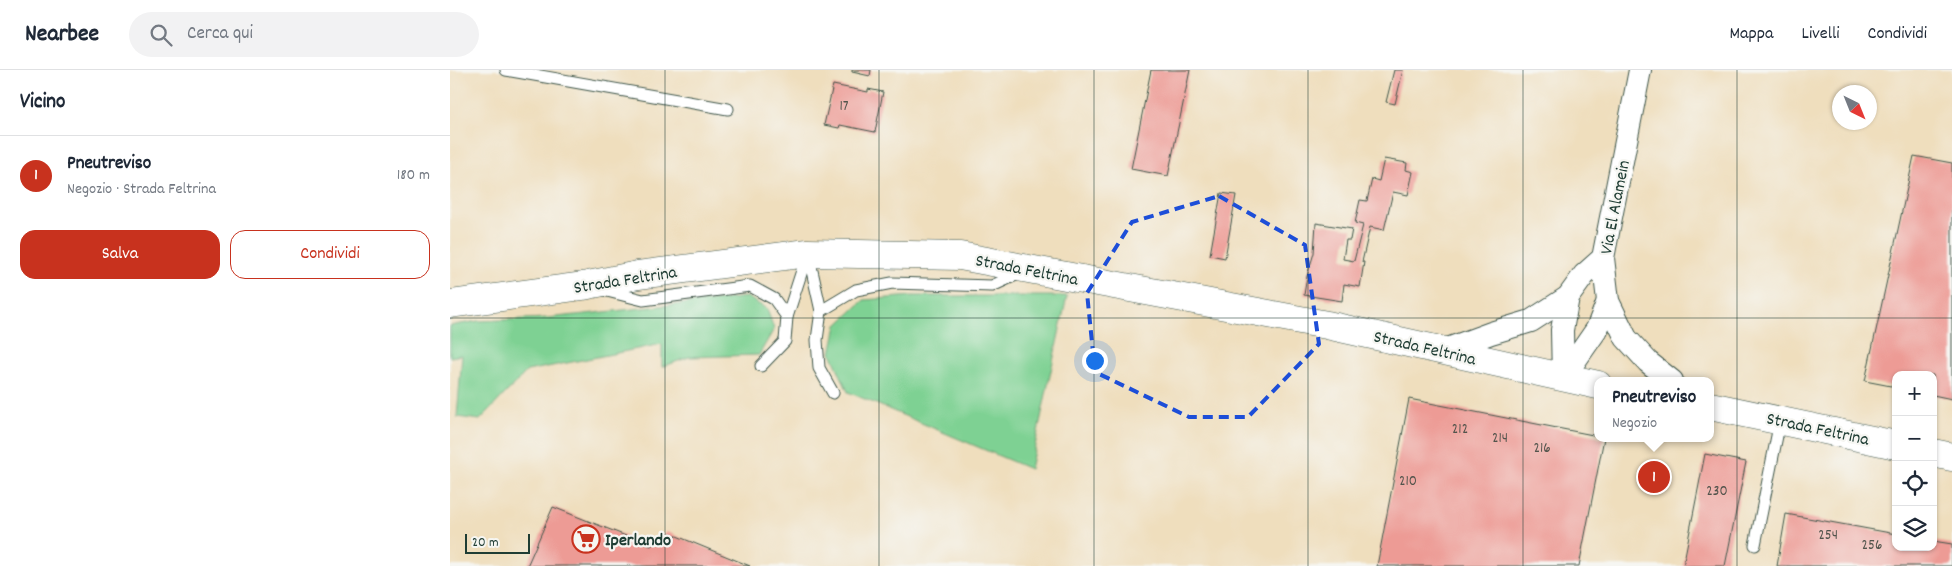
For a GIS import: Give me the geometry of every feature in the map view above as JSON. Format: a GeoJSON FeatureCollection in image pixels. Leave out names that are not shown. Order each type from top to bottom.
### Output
{"type":"FeatureCollection","features":[{"type":"Feature","properties":{"kind":"main road","name":"Strada Feltrina"},"geometry":{"type":"LineString","coordinates":[[450,304],[583,286],[638,275],[808,253],[960,256],[1327,325],[1594,384]]}},
{"type":"Feature","properties":{"kind":"main road","name":"Strada Feltrina"},"geometry":{"type":"LineString","coordinates":[[1714,407],[1892,444]]}},
{"type":"Feature","properties":{"kind":"main road"},"geometry":{"type":"LineString","coordinates":[[1937,454],[1952,457]]}},
{"type":"Feature","properties":{"kind":"street","name":"Via El Alamein"},"geometry":{"type":"LineString","coordinates":[[1640,70],[1603,258],[1608,300],[1626,338],[1648,362],[1667,377]]}},
{"type":"Feature","properties":{"kind":"street"},"geometry":{"type":"LineString","coordinates":[[1442,351],[1531,321],[1568,298],[1584,275],[1603,258]]}},
{"type":"Feature","properties":{"kind":"street"},"geometry":{"type":"LineString","coordinates":[[1563,378],[1562,330],[1568,298]]}},
{"type":"Feature","properties":{"kind":"street"},"geometry":{"type":"LineString","coordinates":[[1563,378],[1596,329],[1608,300]]}},
{"type":"Feature","properties":{"kind":"lane"},"geometry":{"type":"LineString","coordinates":[[506,70],[728,109]]}},
{"type":"Feature","properties":{"kind":"lane"},"geometry":{"type":"LineString","coordinates":[[808,253],[821,311],[817,340],[818,368],[833,393]]}},
{"type":"Feature","properties":{"kind":"lane"},"geometry":{"type":"LineString","coordinates":[[761,366],[785,341],[787,317],[808,253]]}},
{"type":"Feature","properties":{"kind":"lane"},"geometry":{"type":"LineString","coordinates":[[821,311],[856,290],[892,283],[992,286],[1029,269]]}},
{"type":"Feature","properties":{"kind":"lane"},"geometry":{"type":"LineString","coordinates":[[583,286],[643,300],[750,286],[774,299],[787,317]]}},
{"type":"Feature","properties":{"kind":"lane"},"geometry":{"type":"LineString","coordinates":[[1755,545],[1780,421]]}},
{"type":"Feature","properties":{"kind":"highlighted area"},"geometry":{"type":"Polygon","coordinates":[[[1219,196],[1305,245],[1319,344],[1248,417],[1189,417],[1095,372],[1087,293],[1132,222],[1219,196]]]}},
{"type":"Feature","properties":{"kind":"green space"},"geometry":{"type":"Polygon","coordinates":[[[913,296],[1067,296],[1030,469],[848,392],[831,353],[837,325],[864,300],[913,296]]]}},
{"type":"Feature","properties":{"kind":"green space"},"geometry":{"type":"Polygon","coordinates":[[[747,297],[767,309],[774,329],[759,355],[689,357],[662,367],[662,344],[527,371],[480,420],[457,417],[462,355],[450,357],[450,326],[478,321],[547,318],[747,297]]]}},
{"type":"Feature","properties":{"kind":"building"},"geometry":{"type":"Polygon","coordinates":[[[852,70],[871,70],[870,76],[852,72],[852,70]]]}},
{"type":"Feature","properties":{"kind":"building"},"geometry":{"type":"Polygon","coordinates":[[[1151,70],[1190,70],[1168,176],[1131,169],[1151,70]]]}},
{"type":"Feature","properties":{"kind":"building"},"geometry":{"type":"Polygon","coordinates":[[[1394,70],[1403,70],[1395,104],[1386,102],[1394,70]]]}},
{"type":"Feature","properties":{"kind":"building"},"geometry":{"type":"Polygon","coordinates":[[[833,85],[868,92],[868,89],[883,92],[875,132],[840,125],[839,128],[824,125],[833,85]]]}},
{"type":"Feature","properties":{"kind":"building"},"geometry":{"type":"Polygon","coordinates":[[[1914,156],[1952,163],[1952,399],[1937,396],[1937,371],[1892,371],[1892,386],[1865,381],[1914,156]]]}},
{"type":"Feature","properties":{"kind":"building"},"geometry":{"type":"Polygon","coordinates":[[[1384,159],[1407,163],[1406,170],[1413,172],[1408,195],[1393,192],[1384,230],[1370,227],[1362,262],[1364,262],[1360,287],[1344,284],[1342,301],[1304,295],[1314,253],[1316,223],[1352,229],[1350,240],[1346,240],[1343,259],[1354,261],[1363,225],[1355,223],[1360,200],[1367,201],[1372,179],[1379,181],[1384,159]]]}},
{"type":"Feature","properties":{"kind":"building"},"geometry":{"type":"Polygon","coordinates":[[[1221,193],[1236,195],[1225,258],[1210,255],[1221,193]]]}},
{"type":"Feature","properties":{"kind":"building"},"geometry":{"type":"Polygon","coordinates":[[[1409,399],[1594,435],[1594,442],[1603,442],[1579,566],[1377,566],[1409,399]]]}},
{"type":"Feature","properties":{"kind":"building"},"geometry":{"type":"Polygon","coordinates":[[[1705,454],[1746,462],[1725,566],[1683,566],[1705,454]]]}},
{"type":"Feature","properties":{"kind":"building","name":"Iperlando"},"geometry":{"type":"Polygon","coordinates":[[[553,507],[651,546],[667,532],[750,566],[527,566],[553,507]]]}},
{"type":"Feature","properties":{"kind":"building"},"geometry":{"type":"Polygon","coordinates":[[[1786,514],[1892,533],[1892,551],[1937,551],[1937,542],[1952,544],[1952,566],[1777,566],[1786,514]]]}},
{"type":"Feature","properties":{"kind":"place","name":"Pneutreviso"},"geometry":{"type":"Point","coordinates":[1654,477]}},
{"type":"Feature","properties":{"kind":"place","name":"Iperlando"},"geometry":{"type":"Point","coordinates":[586,539]}}]}
